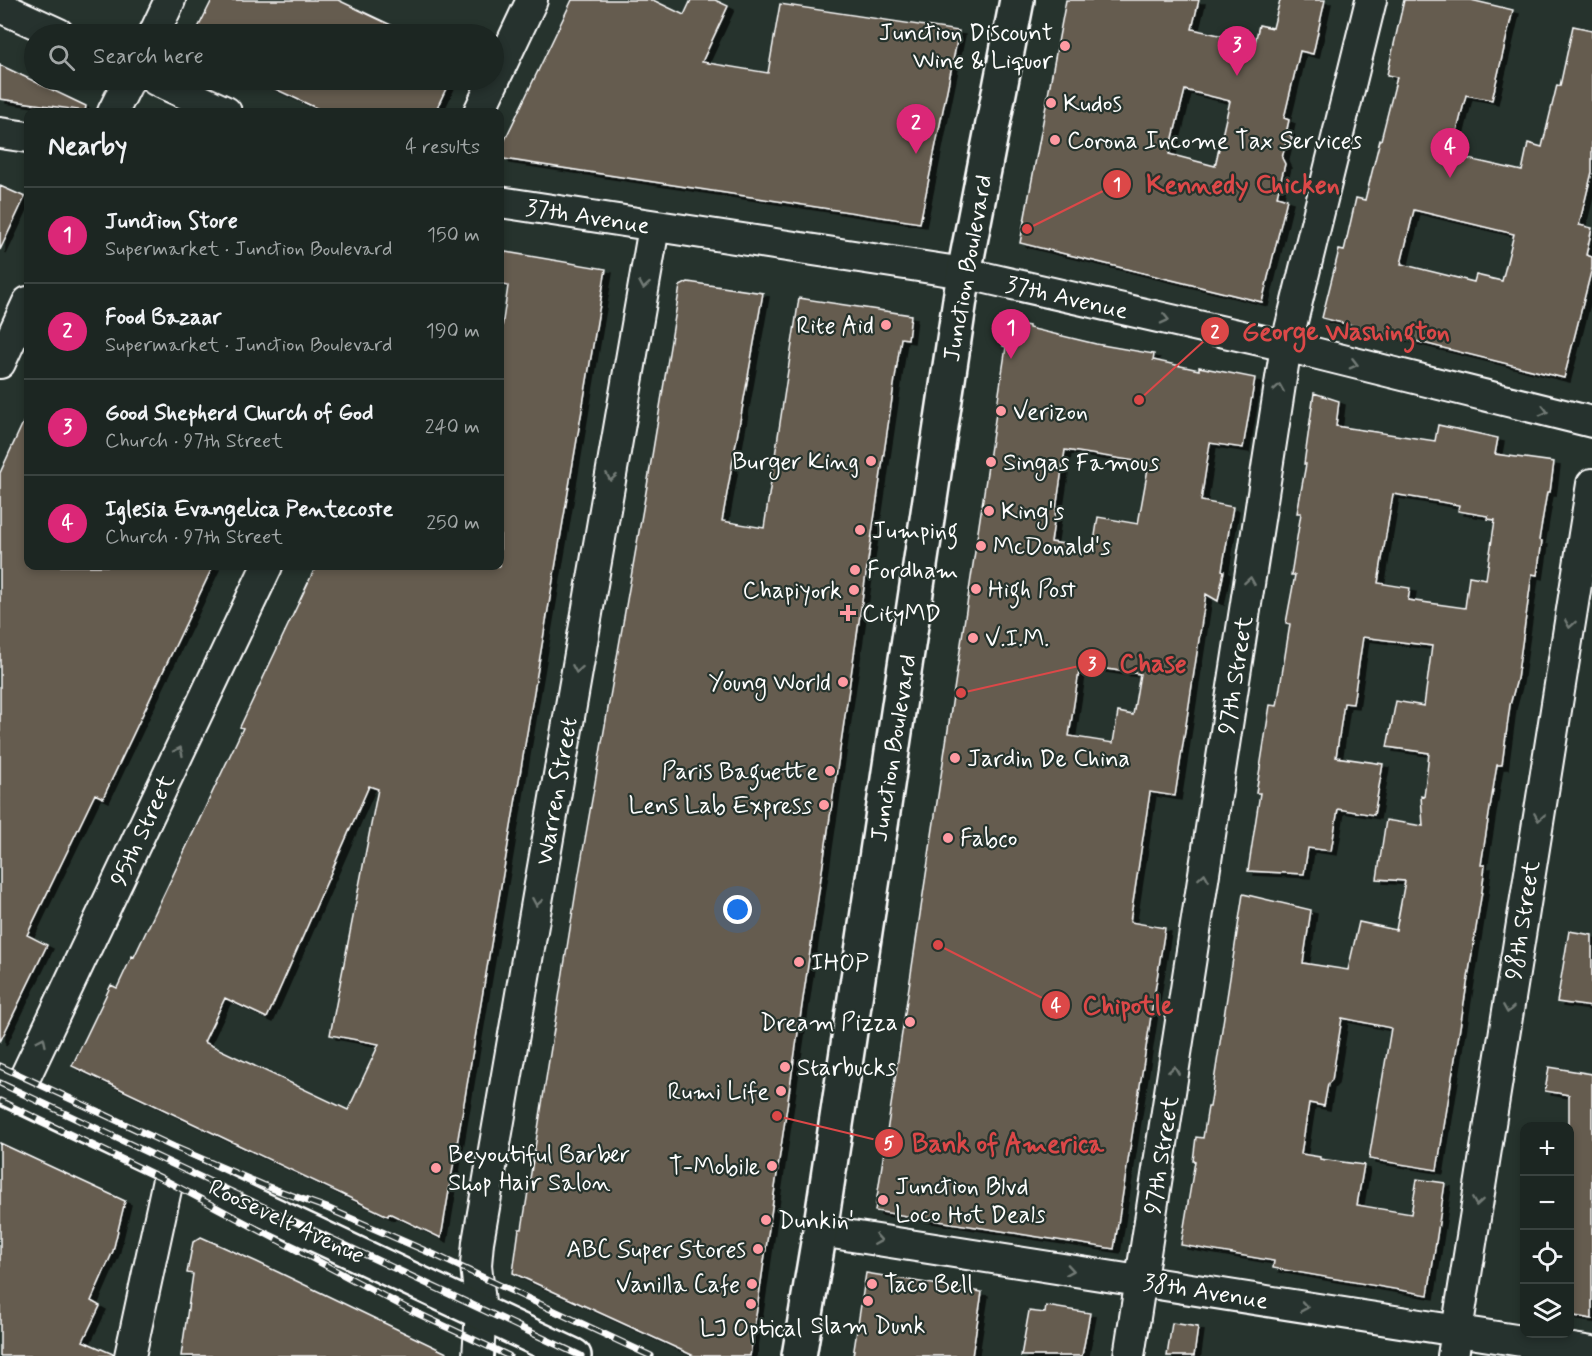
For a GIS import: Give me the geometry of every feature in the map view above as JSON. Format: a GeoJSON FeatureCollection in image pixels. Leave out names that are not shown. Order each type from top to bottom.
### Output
{"type":"FeatureCollection","features":[{"type":"Feature","properties":{"kind":"main road","name":"Junction Boulevard"},"geometry":{"type":"LineString","coordinates":[[799,1356],[820,1232],[964,273],[1017,0]]}},
{"type":"Feature","properties":{"kind":"main road","name":"Roosevelt Avenue"},"geometry":{"type":"LineString","coordinates":[[9,1090],[574,1356]]}},
{"type":"Feature","properties":{"kind":"street"},"geometry":{"type":"LineString","coordinates":[[159,24],[170,0]]}},
{"type":"Feature","properties":{"kind":"street"},"geometry":{"type":"LineString","coordinates":[[504,59],[532,0]]}},
{"type":"Feature","properties":{"kind":"street","name":"97th Street"},"geometry":{"type":"LineString","coordinates":[[1129,1356],[1286,346],[1371,0]]}},
{"type":"Feature","properties":{"kind":"street"},"geometry":{"type":"LineString","coordinates":[[0,7],[37,24]]}},
{"type":"Feature","properties":{"kind":"street"},"geometry":{"type":"LineString","coordinates":[[115,108],[124,90]]}},
{"type":"Feature","properties":{"kind":"street"},"geometry":{"type":"LineString","coordinates":[[178,90],[217,108]]}},
{"type":"Feature","properties":{"kind":"street"},"geometry":{"type":"LineString","coordinates":[[481,108],[489,90]]}},
{"type":"Feature","properties":{"kind":"street"},"geometry":{"type":"LineString","coordinates":[[0,133],[24,136]]}},
{"type":"Feature","properties":{"kind":"street","name":"37th Avenue"},"geometry":{"type":"LineString","coordinates":[[504,203],[964,273],[1286,346],[1592,422]]}},
{"type":"Feature","properties":{"kind":"street","name":"Warren Street"},"geometry":{"type":"LineString","coordinates":[[478,1356],[481,1312],[476,1265],[478,1242],[654,227]]}},
{"type":"Feature","properties":{"kind":"street"},"geometry":{"type":"LineString","coordinates":[[0,363],[24,311]]}},
{"type":"Feature","properties":{"kind":"street","name":"98th Street"},"geometry":{"type":"LineString","coordinates":[[1455,1343],[1592,484]]}},
{"type":"Feature","properties":{"kind":"street","name":"95th Street"},"geometry":{"type":"LineString","coordinates":[[9,1090],[265,570]]}},
{"type":"Feature","properties":{"kind":"street"},"geometry":{"type":"LineString","coordinates":[[130,1356],[171,1166]]}},
{"type":"Feature","properties":{"kind":"street","name":"38th Avenue"},"geometry":{"type":"LineString","coordinates":[[820,1232],[1141,1281],[1455,1343],[1592,1352]]}},
{"type":"Feature","properties":{"kind":"building"},"geometry":{"type":"Polygon","coordinates":[[[212,0],[338,0],[389,24],[200,24],[212,0]]]}},
{"type":"Feature","properties":{"kind":"building"},"geometry":{"type":"Polygon","coordinates":[[[572,0],[653,0],[684,15],[691,0],[715,0],[728,6],[702,62],[768,73],[780,4],[959,31],[920,223],[504,159],[504,142],[572,0]]]}},
{"type":"Feature","properties":{"kind":"building"},"geometry":{"type":"Polygon","coordinates":[[[1066,0],[1199,0],[1192,29],[1255,43],[1259,25],[1273,28],[1280,0],[1325,0],[1313,54],[1300,51],[1284,118],[1289,120],[1287,129],[1292,139],[1286,142],[1282,158],[1285,164],[1277,196],[1287,199],[1262,302],[1020,243],[1066,0]],[[1185,90],[1169,154],[1215,166],[1230,101],[1185,90]]]}},
{"type":"Feature","properties":{"kind":"building"},"geometry":{"type":"Polygon","coordinates":[[[1404,0],[1471,0],[1513,10],[1492,100],[1466,95],[1451,155],[1522,171],[1528,143],[1542,147],[1557,85],[1560,86],[1573,26],[1592,30],[1592,172],[1579,225],[1592,228],[1586,255],[1592,257],[1592,268],[1564,378],[1322,318],[1339,250],[1344,251],[1356,198],[1365,200],[1397,77],[1387,75],[1404,0]],[[1414,210],[1401,264],[1474,282],[1476,275],[1502,281],[1514,234],[1414,210]]]}},
{"type":"Feature","properties":{"kind":"building"},"geometry":{"type":"Polygon","coordinates":[[[0,65],[24,76],[24,90],[52,90],[86,106],[86,108],[64,108],[0,99],[0,65]]]}},
{"type":"Feature","properties":{"kind":"building"},"geometry":{"type":"Polygon","coordinates":[[[278,90],[445,90],[437,108],[316,108],[278,90]]]}},
{"type":"Feature","properties":{"kind":"building"},"geometry":{"type":"Polygon","coordinates":[[[0,186],[24,197],[24,199],[0,250],[0,186]]]}},
{"type":"Feature","properties":{"kind":"building"},"geometry":{"type":"Polygon","coordinates":[[[504,252],[606,269],[441,1238],[389,1213],[388,1216],[72,1066],[111,985],[117,988],[132,956],[134,957],[243,728],[240,727],[314,570],[504,570],[504,314],[508,286],[504,285],[504,252]],[[369,786],[267,1018],[225,998],[204,1042],[348,1110],[379,1044],[330,1035],[378,789],[369,786]]]}},
{"type":"Feature","properties":{"kind":"building"},"geometry":{"type":"Polygon","coordinates":[[[688,282],[763,293],[722,521],[764,528],[799,298],[911,315],[908,339],[901,338],[750,1356],[694,1356],[513,1273],[680,286],[688,282]]]}},
{"type":"Feature","properties":{"kind":"building"},"geometry":{"type":"Polygon","coordinates":[[[1007,322],[1096,344],[1154,354],[1153,360],[1199,370],[1199,367],[1255,378],[1243,448],[1210,443],[1201,501],[1233,507],[1222,570],[1224,571],[1218,601],[1206,594],[1175,796],[1150,792],[1130,922],[1165,928],[1114,1249],[875,1211],[1006,347],[1003,346],[1007,322]],[[1065,450],[1051,542],[1093,548],[1098,517],[1138,524],[1149,463],[1065,450]],[[1080,665],[1069,736],[1113,743],[1118,712],[1133,715],[1140,674],[1080,665]]]}},
{"type":"Feature","properties":{"kind":"building"},"geometry":{"type":"Polygon","coordinates":[[[1314,393],[1339,401],[1336,426],[1435,441],[1438,425],[1498,438],[1495,454],[1554,462],[1539,540],[1542,541],[1537,575],[1532,574],[1502,765],[1497,765],[1494,783],[1481,865],[1485,865],[1482,891],[1437,1170],[1369,1159],[1391,1028],[1342,1018],[1332,1080],[1328,1084],[1324,1106],[1309,1103],[1301,1154],[1364,1165],[1357,1205],[1411,1214],[1417,1179],[1445,1183],[1428,1295],[1273,1268],[1274,1261],[1181,1245],[1195,1161],[1193,1161],[1196,1137],[1203,1138],[1208,1107],[1210,1107],[1243,894],[1311,910],[1303,963],[1348,970],[1359,922],[1396,930],[1405,881],[1377,879],[1386,820],[1423,826],[1421,796],[1424,797],[1429,753],[1387,747],[1396,701],[1424,706],[1432,646],[1363,637],[1353,704],[1344,703],[1336,757],[1383,764],[1374,815],[1338,809],[1331,851],[1308,848],[1304,874],[1248,871],[1260,793],[1256,793],[1270,705],[1277,706],[1290,624],[1286,623],[1295,575],[1291,575],[1301,513],[1297,513],[1306,464],[1304,464],[1314,393]],[[1393,494],[1378,583],[1410,588],[1408,600],[1465,608],[1469,576],[1486,579],[1495,520],[1487,519],[1488,516],[1458,511],[1459,505],[1393,494]]]}},
{"type":"Feature","properties":{"kind":"building"},"geometry":{"type":"Polygon","coordinates":[[[24,421],[24,570],[211,570],[103,798],[95,794],[27,935],[47,945],[0,1042],[0,473],[24,421]]]}},
{"type":"Feature","properties":{"kind":"building"},"geometry":{"type":"Polygon","coordinates":[[[1569,931],[1592,935],[1592,1007],[1557,1002],[1569,931]]]}},
{"type":"Feature","properties":{"kind":"building"},"geometry":{"type":"Polygon","coordinates":[[[1549,1067],[1592,1074],[1592,1319],[1574,1316],[1574,1122],[1569,1122],[1569,1095],[1545,1091],[1549,1067]]]}},
{"type":"Feature","properties":{"kind":"building"},"geometry":{"type":"Polygon","coordinates":[[[0,1143],[125,1201],[113,1251],[91,1301],[100,1306],[83,1341],[113,1356],[0,1356],[0,1143]]]}},
{"type":"Feature","properties":{"kind":"building"},"geometry":{"type":"Polygon","coordinates":[[[201,1237],[453,1356],[181,1356],[193,1274],[187,1273],[193,1242],[201,1237]]]}},
{"type":"Feature","properties":{"kind":"building"},"geometry":{"type":"Polygon","coordinates":[[[866,1273],[982,1292],[972,1356],[853,1356],[866,1273]]]}},
{"type":"Feature","properties":{"kind":"building"},"geometry":{"type":"Polygon","coordinates":[[[1046,1306],[1090,1313],[1082,1356],[1021,1356],[1029,1311],[1045,1313],[1046,1306]]]}},
{"type":"Feature","properties":{"kind":"building"},"geometry":{"type":"Polygon","coordinates":[[[1172,1323],[1198,1327],[1194,1356],[1167,1356],[1172,1323]]]}},
{"type":"Feature","properties":{"kind":"railway"},"geometry":{"type":"LineString","coordinates":[[0,1066],[174,1147],[263,1185],[327,1208],[435,1255],[651,1356]]}},
{"type":"Feature","properties":{"kind":"railway"},"geometry":{"type":"LineString","coordinates":[[0,1083],[581,1356]]}},
{"type":"Feature","properties":{"kind":"railway"},"geometry":{"type":"LineString","coordinates":[[0,1101],[161,1178],[408,1309],[509,1356]]}},
{"type":"Feature","properties":{"kind":"place","name":"Junction Discount Wine & Liquor"},"geometry":{"type":"Point","coordinates":[1065,46]}},
{"type":"Feature","properties":{"kind":"place","name":"Good Shepherd Church of God"},"geometry":{"type":"Point","coordinates":[1237,76]}},
{"type":"Feature","properties":{"kind":"place","name":"Kudos"},"geometry":{"type":"Point","coordinates":[1051,103]}},
{"type":"Feature","properties":{"kind":"place","name":"Corona Income Tax Services"},"geometry":{"type":"Point","coordinates":[1055,140]}},
{"type":"Feature","properties":{"kind":"place","name":"Food Bazaar"},"geometry":{"type":"Point","coordinates":[916,154]}},
{"type":"Feature","properties":{"kind":"place","name":"Iglesia Evangelica Pentecoste"},"geometry":{"type":"Point","coordinates":[1450,178]}},
{"type":"Feature","properties":{"kind":"place","name":"Kennedy Chicken"},"geometry":{"type":"Point","coordinates":[1027,229]}},
{"type":"Feature","properties":{"kind":"place","name":"Rite Aid"},"geometry":{"type":"Point","coordinates":[886,325]}},
{"type":"Feature","properties":{"kind":"place","name":"Junction Store"},"geometry":{"type":"Point","coordinates":[1011,359]}},
{"type":"Feature","properties":{"kind":"place","name":"George Washington"},"geometry":{"type":"Point","coordinates":[1139,400]}},
{"type":"Feature","properties":{"kind":"place","name":"Verizon"},"geometry":{"type":"Point","coordinates":[1001,411]}},
{"type":"Feature","properties":{"kind":"place","name":"Burger King"},"geometry":{"type":"Point","coordinates":[871,461]}},
{"type":"Feature","properties":{"kind":"place","name":"Singas Famous"},"geometry":{"type":"Point","coordinates":[991,462]}},
{"type":"Feature","properties":{"kind":"place","name":"King's"},"geometry":{"type":"Point","coordinates":[989,511]}},
{"type":"Feature","properties":{"kind":"place","name":"Jumping"},"geometry":{"type":"Point","coordinates":[860,530]}},
{"type":"Feature","properties":{"kind":"place","name":"McDonald's"},"geometry":{"type":"Point","coordinates":[981,546]}},
{"type":"Feature","properties":{"kind":"place","name":"Fordham"},"geometry":{"type":"Point","coordinates":[855,570]}},
{"type":"Feature","properties":{"kind":"place","name":"High Post"},"geometry":{"type":"Point","coordinates":[976,589]}},
{"type":"Feature","properties":{"kind":"place","name":"Chapiyork"},"geometry":{"type":"Point","coordinates":[854,590]}},
{"type":"Feature","properties":{"kind":"place","name":"CityMD"},"geometry":{"type":"Point","coordinates":[848,613]}},
{"type":"Feature","properties":{"kind":"place","name":"V.I.M."},"geometry":{"type":"Point","coordinates":[973,638]}},
{"type":"Feature","properties":{"kind":"place","name":"Young World"},"geometry":{"type":"Point","coordinates":[843,682]}},
{"type":"Feature","properties":{"kind":"place","name":"Chase"},"geometry":{"type":"Point","coordinates":[961,693]}},
{"type":"Feature","properties":{"kind":"place","name":"Jardin De China"},"geometry":{"type":"Point","coordinates":[955,758]}},
{"type":"Feature","properties":{"kind":"place","name":"Paris Baguette"},"geometry":{"type":"Point","coordinates":[830,771]}},
{"type":"Feature","properties":{"kind":"place","name":"Lens Lab Express"},"geometry":{"type":"Point","coordinates":[824,805]}},
{"type":"Feature","properties":{"kind":"place","name":"Fabco"},"geometry":{"type":"Point","coordinates":[948,838]}},
{"type":"Feature","properties":{"kind":"place","name":"Chipotle"},"geometry":{"type":"Point","coordinates":[938,945]}},
{"type":"Feature","properties":{"kind":"place","name":"IHOP"},"geometry":{"type":"Point","coordinates":[799,962]}},
{"type":"Feature","properties":{"kind":"place","name":"Dream Pizza"},"geometry":{"type":"Point","coordinates":[910,1022]}},
{"type":"Feature","properties":{"kind":"place","name":"Starbucks"},"geometry":{"type":"Point","coordinates":[785,1067]}},
{"type":"Feature","properties":{"kind":"place","name":"Rumi Life"},"geometry":{"type":"Point","coordinates":[781,1091]}},
{"type":"Feature","properties":{"kind":"place","name":"Bank of America"},"geometry":{"type":"Point","coordinates":[777,1116]}},
{"type":"Feature","properties":{"kind":"place","name":"T-Mobile"},"geometry":{"type":"Point","coordinates":[772,1166]}},
{"type":"Feature","properties":{"kind":"place","name":"Beyoutiful Barber Shop Hair Salon"},"geometry":{"type":"Point","coordinates":[436,1168]}},
{"type":"Feature","properties":{"kind":"place","name":"Junction Blvd Loco Hot Deals"},"geometry":{"type":"Point","coordinates":[883,1200]}},
{"type":"Feature","properties":{"kind":"place","name":"Dunkin'"},"geometry":{"type":"Point","coordinates":[766,1220]}},
{"type":"Feature","properties":{"kind":"place","name":"ABC Super Stores"},"geometry":{"type":"Point","coordinates":[758,1249]}},
{"type":"Feature","properties":{"kind":"place","name":"Vanilla Cafe"},"geometry":{"type":"Point","coordinates":[752,1284]}},
{"type":"Feature","properties":{"kind":"place","name":"Taco Bell"},"geometry":{"type":"Point","coordinates":[872,1284]}},
{"type":"Feature","properties":{"kind":"place","name":"Slam Dunk"},"geometry":{"type":"Point","coordinates":[868,1301]}},
{"type":"Feature","properties":{"kind":"place","name":"LJ Optical"},"geometry":{"type":"Point","coordinates":[751,1304]}}]}
